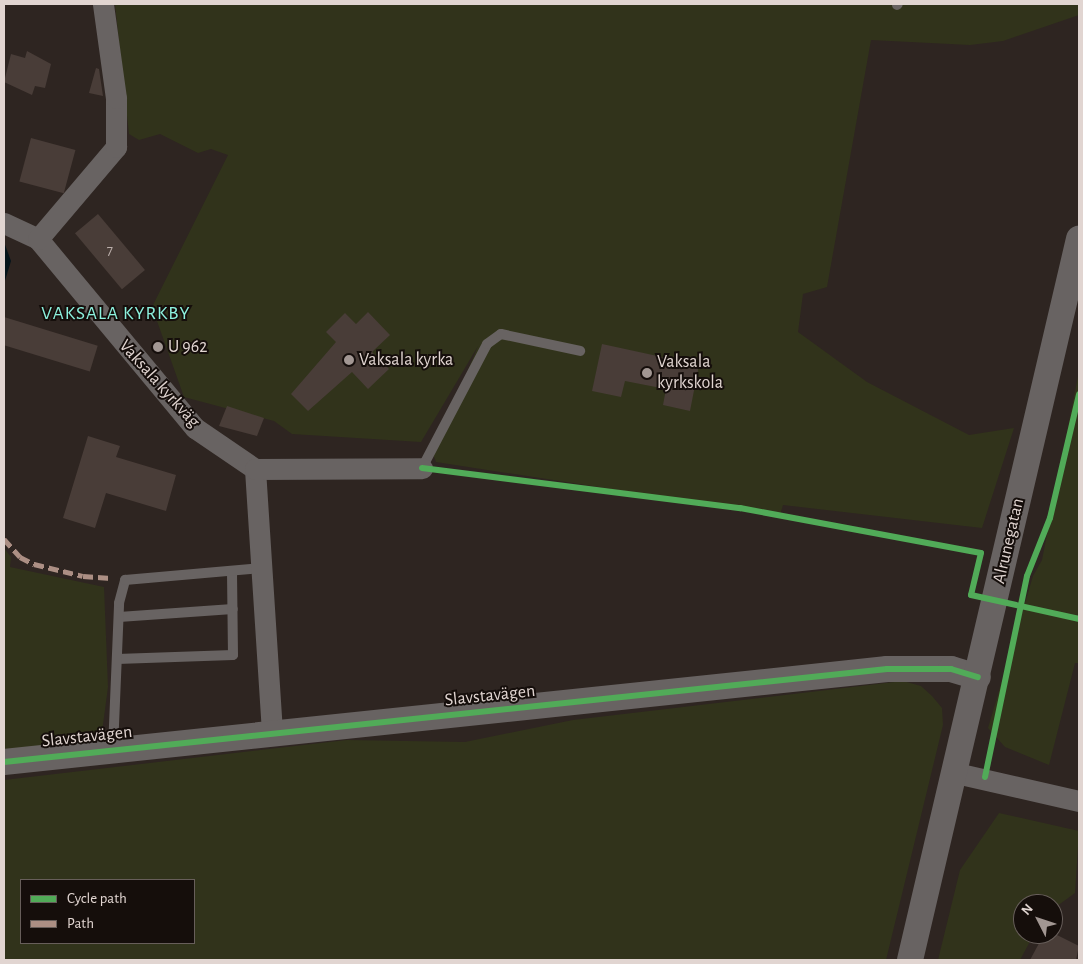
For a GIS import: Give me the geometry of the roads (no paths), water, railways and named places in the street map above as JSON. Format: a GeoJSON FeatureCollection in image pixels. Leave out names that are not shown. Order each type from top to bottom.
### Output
{"type":"FeatureCollection","features":[{"type":"Feature","properties":{"kind":"street"},"geometry":{"type":"LineString","coordinates":[[38,239],[116,147],[116,98],[102,4]]}},
{"type":"Feature","properties":{"kind":"street","name":"Vaksala kyrkväg"},"geometry":{"type":"LineString","coordinates":[[4,223],[38,239],[196,428],[255,469]]}},
{"type":"Feature","properties":{"kind":"street","name":"Alrunegatan"},"geometry":{"type":"LineString","coordinates":[[910,960],[956,773],[1079,239]]}},
{"type":"Feature","properties":{"kind":"street"},"geometry":{"type":"LineString","coordinates":[[272,733],[255,469],[422,468]]}},
{"type":"Feature","properties":{"kind":"street","name":"Slavstavägen"},"geometry":{"type":"LineString","coordinates":[[4,762],[113,749],[887,670],[951,669],[978,677]]}},
{"type":"Feature","properties":{"kind":"street"},"geometry":{"type":"LineString","coordinates":[[956,773],[1079,801]]}},
{"type":"Feature","properties":{"kind":"lane"},"geometry":{"type":"LineString","coordinates":[[422,468],[487,344],[501,334],[580,351]]}},
{"type":"Feature","properties":{"kind":"lane"},"geometry":{"type":"LineString","coordinates":[[113,749],[118,617],[124,580],[261,568]]}},
{"type":"Feature","properties":{"kind":"lane"},"geometry":{"type":"LineString","coordinates":[[117,659],[233,656],[232,571]]}},
{"type":"Feature","properties":{"kind":"lane"},"geometry":{"type":"LineString","coordinates":[[118,617],[233,609]]}},
{"type":"Feature","properties":{"kind":"place","name":"U 962"},"geometry":{"type":"Point","coordinates":[158,347]}},
{"type":"Feature","properties":{"kind":"place","name":"Vaksala kyrka"},"geometry":{"type":"Point","coordinates":[349,360]}},
{"type":"Feature","properties":{"kind":"place","name":"Vaksala kyrkskola"},"geometry":{"type":"Point","coordinates":[647,373]}},
{"type":"Feature","properties":{"kind":"district","name":"VAKSALA KYRKBY"},"geometry":{"type":"Point","coordinates":[116,314]}}]}
